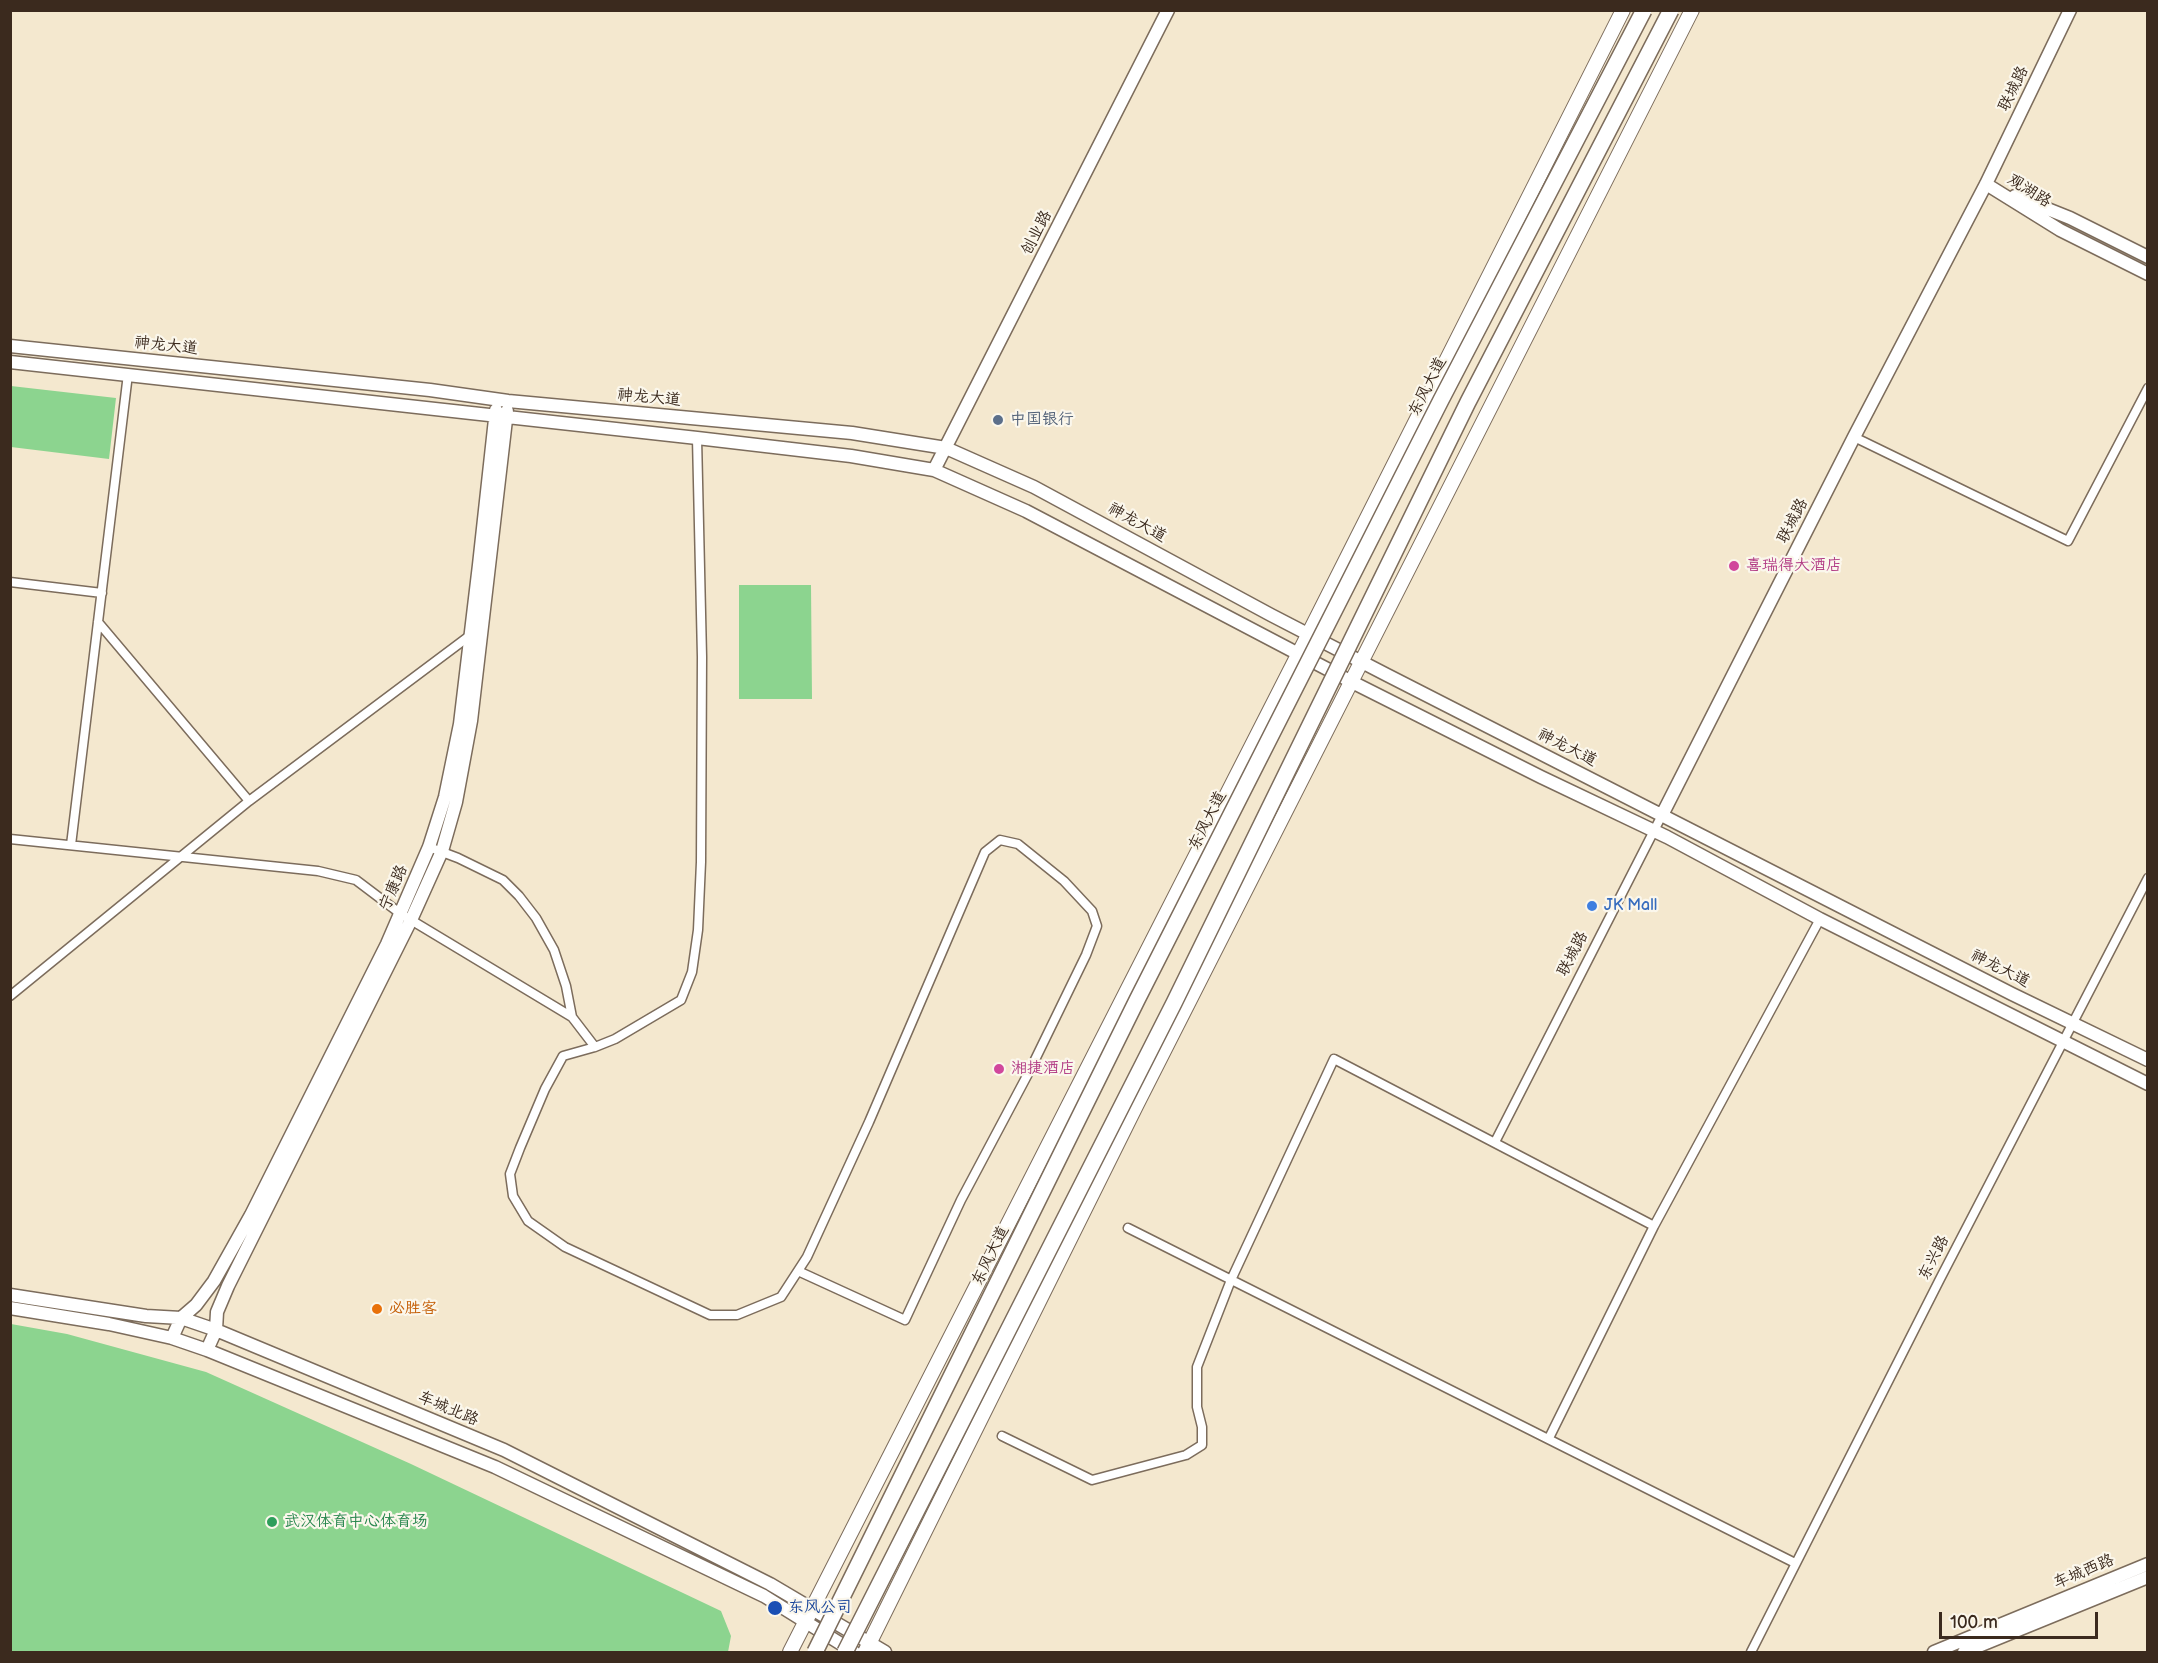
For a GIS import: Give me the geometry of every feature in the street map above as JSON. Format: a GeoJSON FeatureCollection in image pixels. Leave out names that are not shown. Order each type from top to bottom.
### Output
{"type":"FeatureCollection","features":[{"type":"Feature","properties":{"kind":"highway","name":"东风大道"},"geometry":{"type":"LineString","coordinates":[[815,1653],[1148,979],[1441,400],[1644,10]]}},
{"type":"Feature","properties":{"kind":"highway"},"geometry":{"type":"LineString","coordinates":[[841,1648],[1169,1013],[1468,402],[1671,10]]}},
{"type":"Feature","properties":{"kind":"main road","name":"创业路"},"geometry":{"type":"LineString","coordinates":[[934,470],[1168,10]]}},
{"type":"Feature","properties":{"kind":"main road"},"geometry":{"type":"LineString","coordinates":[[790,1653],[1623,10]]}},
{"type":"Feature","properties":{"kind":"main road"},"geometry":{"type":"LineString","coordinates":[[885,1653],[868,1648],[1132,1114],[1692,10]]}},
{"type":"Feature","properties":{"kind":"main road","name":"联城路"},"geometry":{"type":"LineString","coordinates":[[1662,815],[1854,436],[1986,184],[2070,10]]}},
{"type":"Feature","properties":{"kind":"main road","name":"观湖路"},"geometry":{"type":"LineString","coordinates":[[1986,184],[2070,218],[2148,257]]}},
{"type":"Feature","properties":{"kind":"main road","name":"观湖路"},"geometry":{"type":"LineString","coordinates":[[1986,184],[2060,230],[2148,274]]}},
{"type":"Feature","properties":{"kind":"main road","name":"神龙大道"},"geometry":{"type":"LineString","coordinates":[[10,345],[430,390],[502,400],[852,433],[946,448],[1034,486],[1308,634],[2148,1060]]}},
{"type":"Feature","properties":{"kind":"main road","name":"神龙大道"},"geometry":{"type":"LineString","coordinates":[[10,362],[697,438],[850,456],[934,470],[1026,511],[1350,681],[1654,831],[1820,919],[2148,1084]]}},
{"type":"Feature","properties":{"kind":"main road","name":"宁康路"},"geometry":{"type":"LineString","coordinates":[[172,1338],[181,1318],[210,1288],[251,1215],[406,917],[445,797],[460,724],[502,400]]}},
{"type":"Feature","properties":{"kind":"main road"},"geometry":{"type":"LineString","coordinates":[[207,1350],[216,1330],[218,1311],[236,1268],[406,917],[442,851],[456,802],[471,721],[501,416]]}},
{"type":"Feature","properties":{"kind":"main road","name":"车城北路"},"geometry":{"type":"LineString","coordinates":[[10,1295],[146,1316],[181,1318],[216,1330],[504,1450],[770,1584],[846,1628],[868,1648]]}},
{"type":"Feature","properties":{"kind":"main road"},"geometry":{"type":"LineString","coordinates":[[10,1308],[109,1324],[172,1338],[207,1350],[495,1467],[764,1596],[841,1648],[854,1653]]}},
{"type":"Feature","properties":{"kind":"main road","name":"车城西路"},"geometry":{"type":"LineString","coordinates":[[1934,1653],[2148,1564]]}},
{"type":"Feature","properties":{"kind":"main road","name":"车城西路"},"geometry":{"type":"LineString","coordinates":[[1964,1653],[2148,1577]]}},
{"type":"Feature","properties":{"kind":"street"},"geometry":{"type":"LineString","coordinates":[[71,845],[128,374]]}},
{"type":"Feature","properties":{"kind":"street"},"geometry":{"type":"LineString","coordinates":[[1854,436],[2068,541],[2148,388]]}},
{"type":"Feature","properties":{"kind":"street"},"geometry":{"type":"LineString","coordinates":[[697,438],[702,657],[701,862],[698,930],[692,972],[681,1000],[615,1039],[563,1056],[545,1089],[510,1174],[513,1196],[528,1221],[565,1247],[710,1315],[737,1315],[781,1297],[807,1257],[869,1122],[985,852],[1000,840],[1018,844],[1071,888],[1092,910],[1097,926],[1081,966],[961,1200],[905,1320],[798,1271]]}},
{"type":"Feature","properties":{"kind":"street"},"geometry":{"type":"LineString","coordinates":[[10,582],[102,593]]}},
{"type":"Feature","properties":{"kind":"street"},"geometry":{"type":"LineString","coordinates":[[98,622],[249,801]]}},
{"type":"Feature","properties":{"kind":"street"},"geometry":{"type":"LineString","coordinates":[[10,996],[249,801],[482,627]]}},
{"type":"Feature","properties":{"kind":"street","name":"联城路"},"geometry":{"type":"LineString","coordinates":[[1495,1142],[1662,815]]}},
{"type":"Feature","properties":{"kind":"street"},"geometry":{"type":"LineString","coordinates":[[10,839],[318,871],[356,880],[406,917],[572,1017],[595,1047]]}},
{"type":"Feature","properties":{"kind":"street"},"geometry":{"type":"LineString","coordinates":[[429,847],[503,880],[519,896],[536,918],[554,950],[566,986],[572,1017]]}},
{"type":"Feature","properties":{"kind":"street","name":"东兴路"},"geometry":{"type":"LineString","coordinates":[[1750,1653],[2148,878]]}},
{"type":"Feature","properties":{"kind":"street"},"geometry":{"type":"LineString","coordinates":[[1549,1438],[1654,1226],[1820,919]]}},
{"type":"Feature","properties":{"kind":"street"},"geometry":{"type":"LineString","coordinates":[[1002,1436],[1092,1480],[1186,1455],[1202,1445],[1202,1427],[1197,1407],[1197,1367],[1231,1280],[1334,1059],[1654,1226]]}},
{"type":"Feature","properties":{"kind":"street"},"geometry":{"type":"LineString","coordinates":[[1128,1228],[1795,1563]]}},
{"type":"Feature","properties":{"kind":"green space"},"geometry":{"type":"Polygon","coordinates":[[[11,386],[116,398],[109,459],[11,447],[11,386]]]}},
{"type":"Feature","properties":{"kind":"green space"},"geometry":{"type":"Polygon","coordinates":[[[739,585],[811,585],[812,699],[739,699],[739,585]]]}},
{"type":"Feature","properties":{"kind":"green space","name":"武汉体育中心体育场"},"geometry":{"type":"Polygon","coordinates":[[[11,1324],[67,1334],[206,1372],[411,1464],[721,1611],[731,1636],[728,1652],[11,1652],[11,1324]]]}},
{"type":"Feature","properties":{"kind":"place","name":"中国银行"},"geometry":{"type":"Point","coordinates":[998,420]}},
{"type":"Feature","properties":{"kind":"place","name":"喜瑞得大酒店"},"geometry":{"type":"Point","coordinates":[1734,566]}},
{"type":"Feature","properties":{"kind":"place","name":"JK Mall"},"geometry":{"type":"Point","coordinates":[1592,906]}},
{"type":"Feature","properties":{"kind":"place","name":"湘捷酒店"},"geometry":{"type":"Point","coordinates":[999,1069]}},
{"type":"Feature","properties":{"kind":"place","name":"必胜客"},"geometry":{"type":"Point","coordinates":[377,1309]}},
{"type":"Feature","properties":{"kind":"place","name":"武汉体育中心体育场"},"geometry":{"type":"Point","coordinates":[272,1522]}},
{"type":"Feature","properties":{"kind":"place","name":"东风公司"},"geometry":{"type":"Point","coordinates":[775,1608]}}]}
